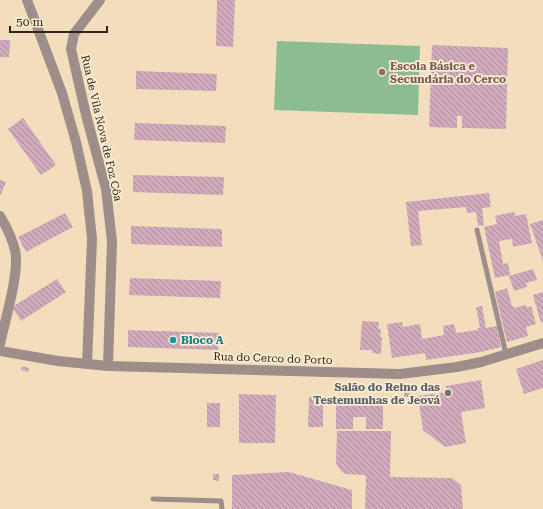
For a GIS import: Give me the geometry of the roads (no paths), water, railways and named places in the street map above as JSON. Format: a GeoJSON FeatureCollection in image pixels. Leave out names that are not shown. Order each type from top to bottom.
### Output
{"type":"FeatureCollection","features":[{"type":"Feature","properties":{"kind":"street"},"geometry":{"type":"LineString","coordinates":[[27,0],[62,93],[76,142],[87,191],[92,239],[88,364]]}},
{"type":"Feature","properties":{"kind":"street","name":"Rua de Vila Nova de Foz Côa"},"geometry":{"type":"LineString","coordinates":[[100,0],[74,34],[71,49],[86,115],[106,189],[112,241],[108,366]]}},
{"type":"Feature","properties":{"kind":"street"},"geometry":{"type":"LineString","coordinates":[[0,216],[8,230],[15,250],[16,259],[12,287],[0,344]]}},
{"type":"Feature","properties":{"kind":"street","name":"Rua do Cerco do Porto"},"geometry":{"type":"LineString","coordinates":[[0,351],[58,362],[108,366],[400,374],[457,367],[543,343]]}},
{"type":"Feature","properties":{"kind":"lane"},"geometry":{"type":"LineString","coordinates":[[477,230],[506,354]]}},
{"type":"Feature","properties":{"kind":"lane"},"geometry":{"type":"LineString","coordinates":[[153,499],[221,501],[222,509]]}},
{"type":"Feature","properties":{"kind":"place","name":"Escola Básica e Secundária do Cerco"},"geometry":{"type":"Point","coordinates":[382,72]}},
{"type":"Feature","properties":{"kind":"place","name":"Bloco A"},"geometry":{"type":"Point","coordinates":[173,340]}},
{"type":"Feature","properties":{"kind":"place","name":"Salão do Reino das Testemunhas de Jeová"},"geometry":{"type":"Point","coordinates":[448,393]}}]}
